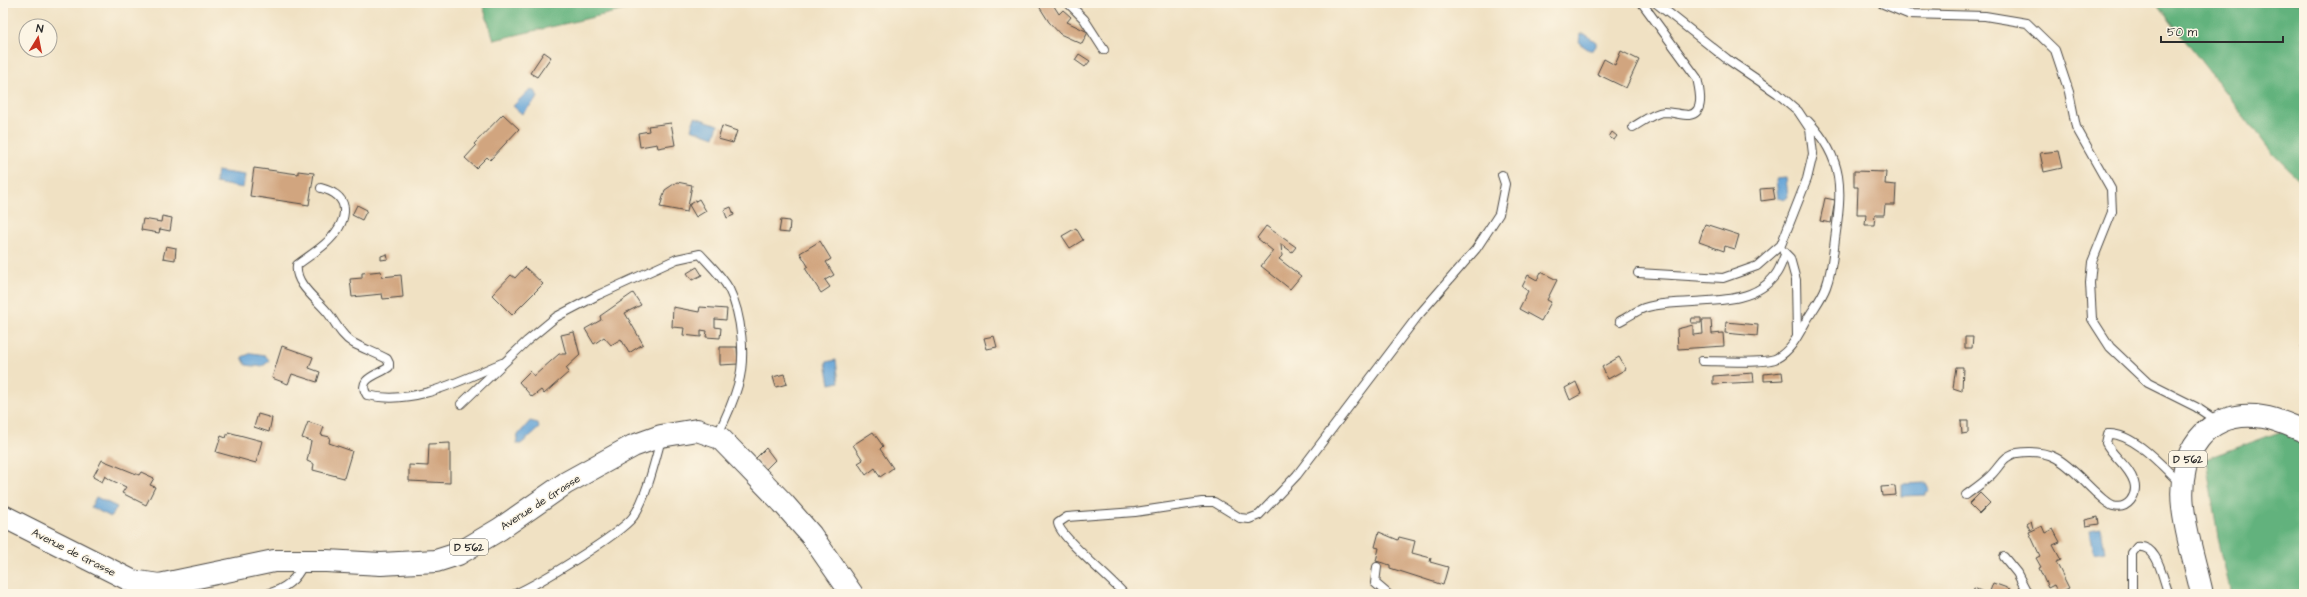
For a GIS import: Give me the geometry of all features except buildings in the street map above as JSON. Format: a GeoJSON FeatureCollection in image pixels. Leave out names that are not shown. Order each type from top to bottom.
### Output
{"type":"FeatureCollection","features":[{"type":"Feature","properties":{"kind":"main road","name":"D 562"},"geometry":{"type":"LineString","coordinates":[[2202,594],[2183,507],[2183,476],[2190,453],[2203,432],[2219,422],[2241,416],[2264,417],[2304,431]]}},
{"type":"Feature","properties":{"kind":"main road","name":"Avenue de Grasse"},"geometry":{"type":"LineString","coordinates":[[3,516],[132,581],[159,585],[274,561],[406,564],[436,561],[458,554],[500,529],[566,483],[633,446],[661,436],[697,430],[717,437],[812,535],[852,594]]}},
{"type":"Feature","properties":{"kind":"lane"},"geometry":{"type":"LineString","coordinates":[[1068,3],[1084,19],[1104,50]]}},
{"type":"Feature","properties":{"kind":"lane"},"geometry":{"type":"LineString","coordinates":[[1633,127],[1663,112],[1688,115],[1695,113],[1699,108],[1700,102],[1700,92],[1697,78],[1642,3]]}},
{"type":"Feature","properties":{"kind":"lane"},"geometry":{"type":"LineString","coordinates":[[1656,3],[1727,59],[1777,93],[1798,111],[1820,134],[1827,145],[1840,185],[1841,202],[1831,270],[1826,288],[1797,336],[1783,354],[1768,362],[1731,360],[1702,362]]}},
{"type":"Feature","properties":{"kind":"lane"},"geometry":{"type":"LineString","coordinates":[[1882,3],[1908,14],[1985,16],[2027,23],[2055,50],[2069,92],[2076,127],[2111,189],[2112,212],[2092,262],[2090,283],[2092,319],[2110,347],[2148,383],[2196,407],[2219,422]]}},
{"type":"Feature","properties":{"kind":"lane"},"geometry":{"type":"LineString","coordinates":[[1638,274],[1723,278],[1757,266],[1781,245],[1807,179],[1813,154],[1810,129],[1798,111]]}},
{"type":"Feature","properties":{"kind":"lane"},"geometry":{"type":"LineString","coordinates":[[1124,594],[1108,576],[1062,534],[1058,523],[1067,517],[1135,512],[1202,502],[1214,502],[1240,518],[1249,519],[1259,516],[1297,475],[1417,317],[1476,249],[1499,214],[1505,184],[1502,175]]}},
{"type":"Feature","properties":{"kind":"lane"},"geometry":{"type":"LineString","coordinates":[[321,188],[334,192],[340,196],[344,204],[344,216],[326,243],[297,265],[296,270],[305,289],[328,312],[343,335],[353,343],[387,359],[389,367],[367,379],[364,383],[363,390],[367,395],[381,398],[410,397],[444,387],[505,362]]}},
{"type":"Feature","properties":{"kind":"lane"},"geometry":{"type":"LineString","coordinates":[[1781,245],[1785,255],[1790,258],[1796,280],[1797,336]]}},
{"type":"Feature","properties":{"kind":"lane"},"geometry":{"type":"LineString","coordinates":[[461,404],[505,362],[556,317],[598,295],[677,259],[700,254],[728,289],[737,309],[741,338],[739,384],[730,409],[717,437]]}},
{"type":"Feature","properties":{"kind":"lane"},"geometry":{"type":"LineString","coordinates":[[1620,321],[1643,308],[1670,303],[1742,297],[1754,293],[1769,283],[1777,273],[1785,255]]}},
{"type":"Feature","properties":{"kind":"lane"},"geometry":{"type":"LineString","coordinates":[[1966,495],[1989,478],[2005,458],[2015,453],[2032,452],[2048,455],[2068,464],[2088,485],[2112,505],[2120,506],[2128,504],[2134,494],[2134,482],[2127,468],[2110,450],[2106,443],[2108,434],[2123,436],[2137,444],[2183,486]]}},
{"type":"Feature","properties":{"kind":"lane"},"geometry":{"type":"LineString","coordinates":[[518,593],[534,585],[600,543],[633,517],[654,466],[661,436]]}},
{"type":"Feature","properties":{"kind":"lane"},"geometry":{"type":"LineString","coordinates":[[2132,594],[2132,553],[2136,547],[2142,546],[2149,548],[2157,560],[2169,594]]}},
{"type":"Feature","properties":{"kind":"lane"},"geometry":{"type":"LineString","coordinates":[[2004,557],[2017,573],[2028,594]]}},
{"type":"Feature","properties":{"kind":"lane"},"geometry":{"type":"LineString","coordinates":[[267,594],[280,591],[291,582],[299,573],[305,561]]}},
{"type":"Feature","properties":{"kind":"lane"},"geometry":{"type":"LineString","coordinates":[[1377,567],[1374,583],[1388,594]]}},
{"type":"Feature","properties":{"kind":"green space"},"geometry":{"type":"Polygon","coordinates":[[[482,3],[655,3],[494,40],[482,3]]]}},
{"type":"Feature","properties":{"kind":"green space"},"geometry":{"type":"Polygon","coordinates":[[[2156,3],[2304,3],[2304,184],[2273,154],[2156,3]]]}},
{"type":"Feature","properties":{"kind":"green space"},"geometry":{"type":"Polygon","coordinates":[[[2304,423],[2304,594],[2231,594],[2218,538],[2206,459],[2304,423]]]}},
{"type":"Feature","properties":{"kind":"water"},"geometry":{"type":"Polygon","coordinates":[[[1580,34],[1585,34],[1596,42],[1596,46],[1593,50],[1589,50],[1579,43],[1580,34]]]}},
{"type":"Feature","properties":{"kind":"water"},"geometry":{"type":"Polygon","coordinates":[[[530,89],[536,92],[538,98],[522,114],[513,106],[530,89]]]}},
{"type":"Feature","properties":{"kind":"water"},"geometry":{"type":"Polygon","coordinates":[[[695,117],[718,125],[714,137],[691,129],[695,117]]]}},
{"type":"Feature","properties":{"kind":"water"},"geometry":{"type":"Polygon","coordinates":[[[217,171],[245,175],[243,188],[215,183],[217,171]]]}},
{"type":"Feature","properties":{"kind":"water"},"geometry":{"type":"Polygon","coordinates":[[[1786,178],[1788,197],[1784,200],[1778,198],[1776,179],[1786,178]]]}},
{"type":"Feature","properties":{"kind":"water"},"geometry":{"type":"Polygon","coordinates":[[[252,353],[265,355],[269,360],[262,366],[246,365],[242,357],[252,353]]]}},
{"type":"Feature","properties":{"kind":"water"},"geometry":{"type":"Polygon","coordinates":[[[836,360],[839,382],[830,384],[826,362],[836,360]]]}},
{"type":"Feature","properties":{"kind":"water"},"geometry":{"type":"Polygon","coordinates":[[[530,421],[538,423],[539,428],[521,444],[516,444],[518,435],[530,421]]]}},
{"type":"Feature","properties":{"kind":"water"},"geometry":{"type":"Polygon","coordinates":[[[1926,483],[1930,491],[1926,492],[1926,495],[1902,496],[1902,484],[1926,483]]]}},
{"type":"Feature","properties":{"kind":"water"},"geometry":{"type":"Polygon","coordinates":[[[96,497],[117,507],[111,517],[91,507],[96,497]]]}},
{"type":"Feature","properties":{"kind":"water"},"geometry":{"type":"Polygon","coordinates":[[[2101,528],[2105,552],[2093,554],[2089,530],[2101,528]]]}}]}
